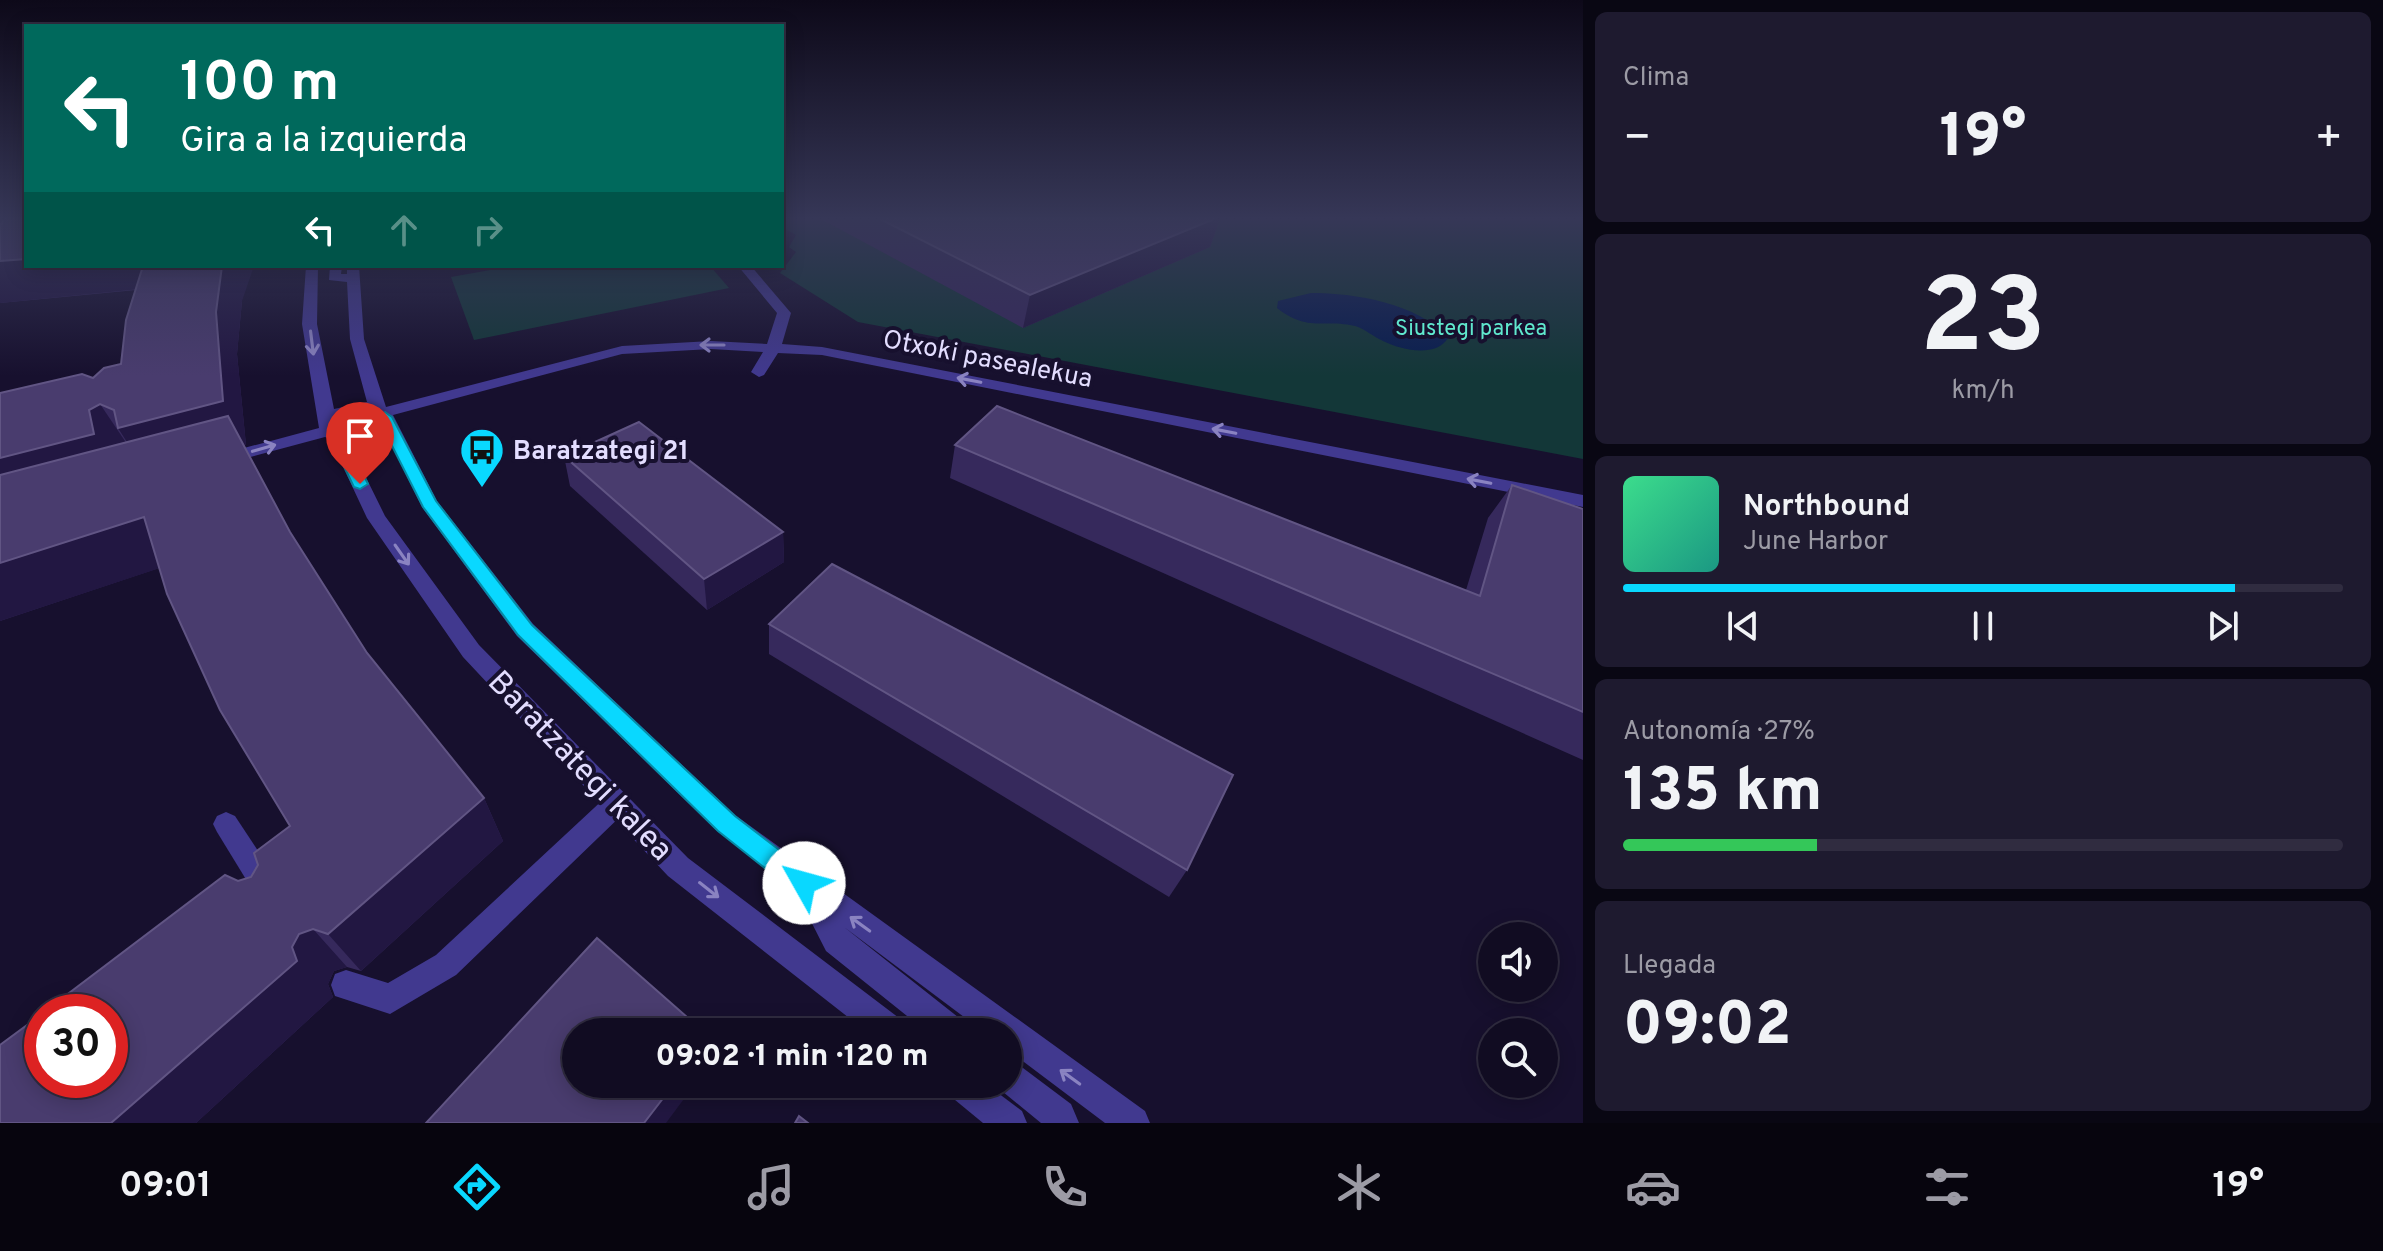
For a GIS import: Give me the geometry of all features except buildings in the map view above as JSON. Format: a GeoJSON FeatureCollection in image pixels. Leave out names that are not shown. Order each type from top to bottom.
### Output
{"type":"FeatureCollection","features":[{"type":"Feature","properties":{"kind":"street","name":"Baratzategi kalea"},"geometry":{"type":"LineString","coordinates":[[311,271],[311,345],[331,430],[376,518],[471,651],[678,867],[874,1018]]}},
{"type":"Feature","properties":{"kind":"street"},"geometry":{"type":"LineString","coordinates":[[335,271],[334,277],[352,272]]}},
{"type":"Feature","properties":{"kind":"street"},"geometry":{"type":"LineString","coordinates":[[749,271],[784,313],[773,348],[759,372]]}},
{"type":"Feature","properties":{"kind":"street","name":"Baratzategi kalea"},"geometry":{"type":"LineString","coordinates":[[352,272],[357,339],[382,412],[429,503],[525,630],[726,823],[1133,1123]]}},
{"type":"Feature","properties":{"kind":"street","name":"Otxoki pasealekua"},"geometry":{"type":"LineString","coordinates":[[382,412],[622,350],[711,345],[822,351],[1583,501]]}},
{"type":"Feature","properties":{"kind":"street"},"geometry":{"type":"LineString","coordinates":[[206,464],[331,430],[366,434],[381,425],[382,412],[349,408],[331,430]]}},
{"type":"Feature","properties":{"kind":"street"},"geometry":{"type":"LineString","coordinates":[[346,985],[390,999],[446,965],[617,803]]}},
{"type":"Feature","properties":{"kind":"street"},"geometry":{"type":"LineString","coordinates":[[226,824],[277,904]]}},
{"type":"Feature","properties":{"kind":"street"},"geometry":{"type":"LineString","coordinates":[[804,883],[836,941],[934,1018]]}},
{"type":"Feature","properties":{"kind":"street"},"geometry":{"type":"LineString","coordinates":[[1022,1087],[1059,1116],[1062,1123]]}},
{"type":"Feature","properties":{"kind":"street"},"geometry":{"type":"LineString","coordinates":[[978,1098],[1010,1123]]}},
{"type":"Feature","properties":{"kind":"green space"},"geometry":{"type":"Polygon","coordinates":[[[483,271],[715,271],[729,288],[474,340],[451,277],[483,271]]]}},
{"type":"Feature","properties":{"kind":"green space","name":"Siustegi parkea"},"geometry":{"type":"Polygon","coordinates":[[[1583,271],[1583,459],[858,322],[780,273],[1583,271]]]}},
{"type":"Feature","properties":{"kind":"water"},"geometry":{"type":"Polygon","coordinates":[[[1311,293],[1385,302],[1420,316],[1448,338],[1435,348],[1408,349],[1390,344],[1355,326],[1297,320],[1277,308],[1278,301],[1311,293]]]}},
{"type":"Feature","properties":{"kind":"place","name":"Baratzategi 21"},"geometry":{"type":"Point","coordinates":[482,489]}},
{"type":"Feature","properties":{"kind":"route"},"geometry":{"type":"LineString","coordinates":[[360,484],[338,438],[357,437],[375,430],[385,417],[429,503],[525,630],[726,823],[804,883]]}}]}
